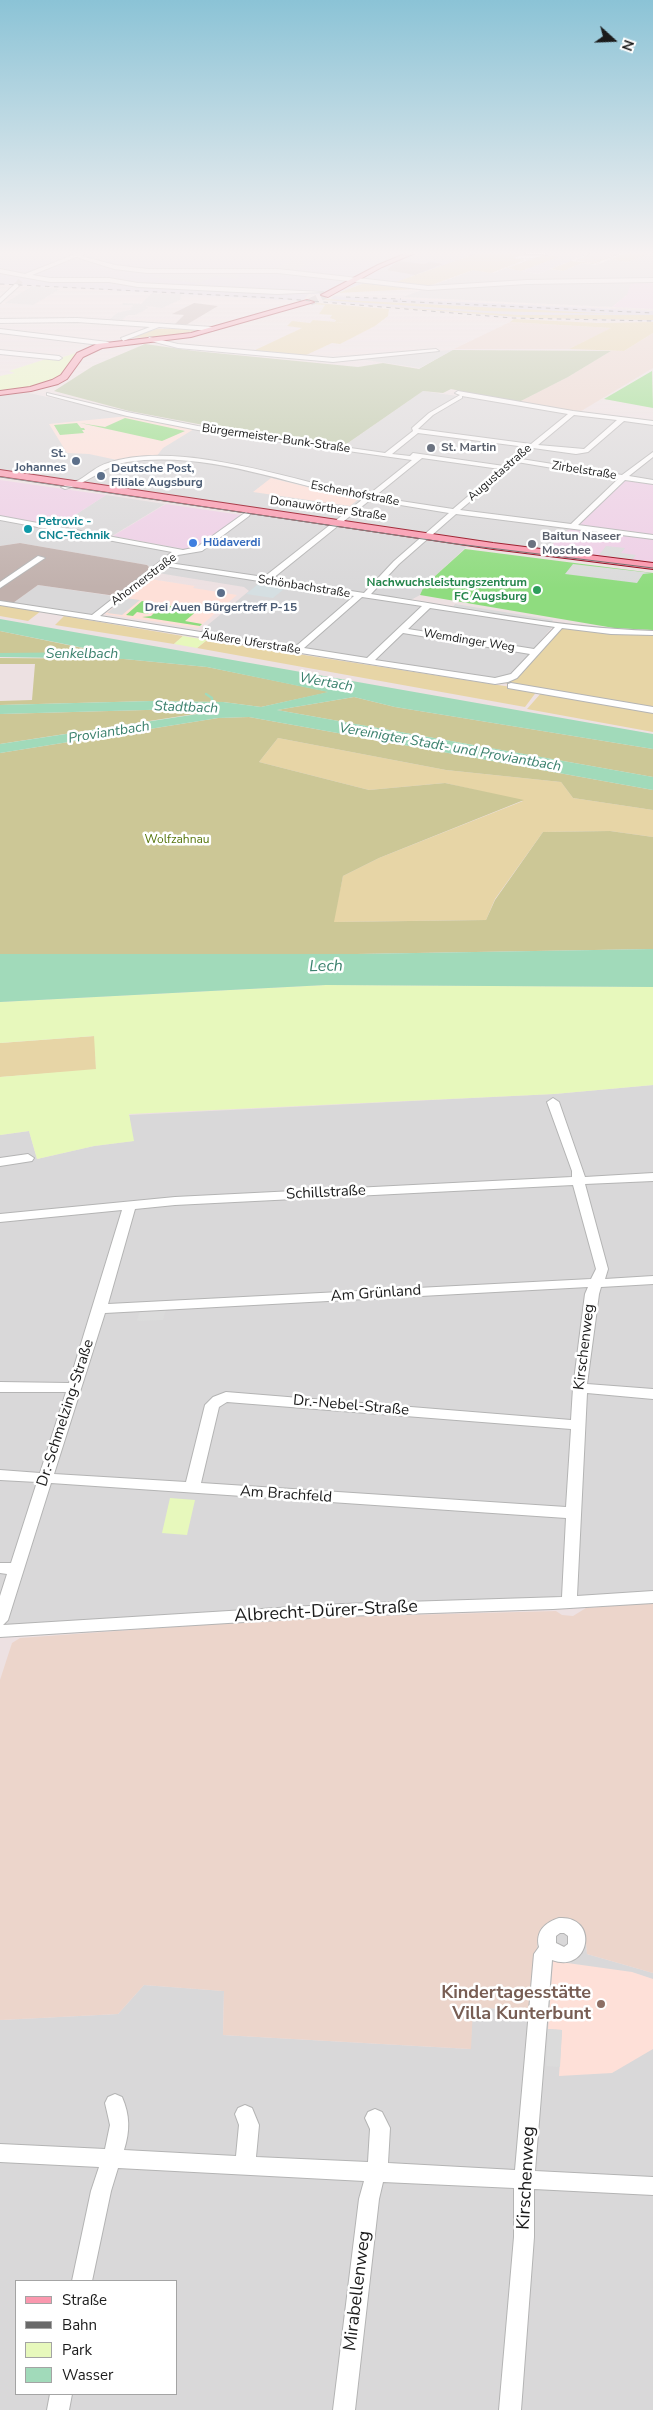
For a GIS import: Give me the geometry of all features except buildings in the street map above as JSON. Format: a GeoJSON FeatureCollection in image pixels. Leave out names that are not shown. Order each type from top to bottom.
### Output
{"type":"FeatureCollection","features":[{"type":"Feature","properties":{"kind":"main road"},"geometry":{"type":"LineString","coordinates":[[0,393],[31,390],[55,382],[64,377],[74,363]]}},
{"type":"Feature","properties":{"kind":"main road","name":"Donauwörther Straße"},"geometry":{"type":"LineString","coordinates":[[0,473],[425,538],[653,568]]}},
{"type":"Feature","properties":{"kind":"main road","name":"Donauwörther Straße"},"geometry":{"type":"LineString","coordinates":[[0,478],[246,514],[335,524]]}},
{"type":"Feature","properties":{"kind":"street","name":"Bürgermeister-Bunk-Straße"},"geometry":{"type":"LineString","coordinates":[[49,394],[127,414],[198,428],[388,453]]}},
{"type":"Feature","properties":{"kind":"street"},"geometry":{"type":"LineString","coordinates":[[417,431],[414,429],[431,414],[459,395],[573,413],[653,423]]}},
{"type":"Feature","properties":{"kind":"street","name":"Augustastraße"},"geometry":{"type":"LineString","coordinates":[[297,650],[363,595],[456,510],[573,413]]}},
{"type":"Feature","properties":{"kind":"street"},"geometry":{"type":"LineString","coordinates":[[388,453],[417,431],[582,452],[623,419]]}},
{"type":"Feature","properties":{"kind":"street"},"geometry":{"type":"LineString","coordinates":[[388,453],[506,468]]}},
{"type":"Feature","properties":{"kind":"street"},"geometry":{"type":"LineString","coordinates":[[573,526],[624,477],[653,454]]}},
{"type":"Feature","properties":{"kind":"street","name":"Eschenhofstraße"},"geometry":{"type":"LineString","coordinates":[[65,487],[77,485],[109,465],[128,460],[156,458],[233,467],[368,498],[653,537]]}},
{"type":"Feature","properties":{"kind":"street"},"geometry":{"type":"LineString","coordinates":[[266,580],[419,458]]}},
{"type":"Feature","properties":{"kind":"street","name":"Zirbelstraße"},"geometry":{"type":"LineString","coordinates":[[515,460],[653,482]]}},
{"type":"Feature","properties":{"kind":"street","name":"Ahornerstraße"},"geometry":{"type":"LineString","coordinates":[[93,618],[176,553],[199,549],[246,514]]}},
{"type":"Feature","properties":{"kind":"street"},"geometry":{"type":"LineString","coordinates":[[0,518],[184,552]]}},
{"type":"Feature","properties":{"kind":"street"},"geometry":{"type":"LineString","coordinates":[[0,586],[41,558]]}},
{"type":"Feature","properties":{"kind":"street","name":"Schönbachstraße"},"geometry":{"type":"LineString","coordinates":[[163,564],[560,625],[611,632],[653,633]]}},
{"type":"Feature","properties":{"kind":"street","name":"Äußere Uferstraße"},"geometry":{"type":"LineString","coordinates":[[0,603],[502,681],[514,676],[536,652]]}},
{"type":"Feature","properties":{"kind":"street"},"geometry":{"type":"LineString","coordinates":[[369,661],[429,604]]}},
{"type":"Feature","properties":{"kind":"street"},"geometry":{"type":"LineString","coordinates":[[536,652],[560,625]]}},
{"type":"Feature","properties":{"kind":"street","name":"Wemdinger Weg"},"geometry":{"type":"LineString","coordinates":[[402,630],[536,652]]}},
{"type":"Feature","properties":{"kind":"street"},"geometry":{"type":"LineString","coordinates":[[511,686],[653,710]]}},
{"type":"Feature","properties":{"kind":"street","name":"Kirschenweg"},"geometry":{"type":"LineString","coordinates":[[553,1102],[578,1171],[578,1180],[600,1254],[602,1269],[592,1294],[580,1388],[568,1602]]}},
{"type":"Feature","properties":{"kind":"street"},"geometry":{"type":"LineString","coordinates":[[0,1162],[28,1158]]}},
{"type":"Feature","properties":{"kind":"street","name":"Schillstraße"},"geometry":{"type":"LineString","coordinates":[[0,1218],[130,1205],[653,1177]]}},
{"type":"Feature","properties":{"kind":"street","name":"Dr.-Schmelzing-Straße"},"geometry":{"type":"LineString","coordinates":[[0,1620],[8,1569],[45,1476],[100,1309],[130,1205]]}},
{"type":"Feature","properties":{"kind":"street","name":"Am Grünland"},"geometry":{"type":"LineString","coordinates":[[100,1309],[653,1280]]}},
{"type":"Feature","properties":{"kind":"street"},"geometry":{"type":"LineString","coordinates":[[0,1386],[74,1388]]}},
{"type":"Feature","properties":{"kind":"street"},"geometry":{"type":"LineString","coordinates":[[580,1388],[653,1394]]}},
{"type":"Feature","properties":{"kind":"street","name":"Dr.-Nebel-Straße"},"geometry":{"type":"LineString","coordinates":[[192,1488],[212,1405],[226,1397],[275,1399],[577,1425]]}},
{"type":"Feature","properties":{"kind":"street","name":"Am Brachfeld"},"geometry":{"type":"LineString","coordinates":[[0,1475],[45,1476],[192,1488],[572,1513]]}},
{"type":"Feature","properties":{"kind":"street","name":"Albrecht-Dürer-Straße"},"geometry":{"type":"LineString","coordinates":[[0,1631],[342,1610],[653,1597]]}},
{"type":"Feature","properties":{"kind":"street","name":"Kirschenweg"},"geometry":{"type":"LineString","coordinates":[[510,2410],[524,2237],[524,2180],[543,1954],[550,1949]]}},
{"type":"Feature","properties":{"kind":"street"},"geometry":{"type":"LineString","coordinates":[[82,2280],[102,2189],[117,2148],[120,2114],[115,2103]]}},
{"type":"Feature","properties":{"kind":"street"},"geometry":{"type":"LineString","coordinates":[[245,2114],[249,2125],[245,2166]]}},
{"type":"Feature","properties":{"kind":"street","name":"Mirabellenweg"},"geometry":{"type":"LineString","coordinates":[[344,2410],[369,2198],[380,2160],[380,2128],[375,2118]]}},
{"type":"Feature","properties":{"kind":"street"},"geometry":{"type":"LineString","coordinates":[[0,2154],[653,2186]]}},
{"type":"Feature","properties":{"kind":"street"},"geometry":{"type":"LineString","coordinates":[[58,2410],[61,2395]]}},
{"type":"Feature","properties":{"kind":"shaded area"},"geometry":{"type":"Polygon","coordinates":[[[99,363],[322,363],[358,367],[386,363],[419,369],[429,363],[590,363],[517,403],[451,389],[443,393],[423,391],[345,445],[198,424],[129,411],[54,391],[99,363]]]}},
{"type":"Feature","properties":{"kind":"shaded area"},"geometry":{"type":"Polygon","coordinates":[[[389,363],[428,363],[420,368],[389,363]]]}},
{"type":"Feature","properties":{"kind":"shaded area"},"geometry":{"type":"Polygon","coordinates":[[[590,363],[653,363],[653,368],[578,413],[517,403],[590,363]]]}},
{"type":"Feature","properties":{"kind":"shaded area"},"geometry":{"type":"Polygon","coordinates":[[[423,391],[653,424],[653,480],[628,476],[546,550],[474,540],[424,586],[420,595],[409,601],[553,626],[511,676],[501,680],[198,633],[249,591],[244,587],[158,573],[147,565],[20,543],[0,546],[0,520],[48,528],[58,526],[106,495],[165,504],[107,539],[176,552],[202,550],[255,511],[0,470],[0,395],[29,393],[190,428],[338,450],[423,391]]]}},
{"type":"Feature","properties":{"kind":"shaded area"},"geometry":{"type":"Polygon","coordinates":[[[129,416],[194,429],[163,448],[156,457],[117,460],[89,454],[67,453],[49,424],[129,416]]]}},
{"type":"Feature","properties":{"kind":"shaded area"},"geometry":{"type":"Polygon","coordinates":[[[271,478],[360,498],[350,506],[253,492],[271,478]]]}},
{"type":"Feature","properties":{"kind":"shaded area"},"geometry":{"type":"Polygon","coordinates":[[[625,479],[653,484],[653,562],[546,550],[625,479]]]}},
{"type":"Feature","properties":{"kind":"shaded area"},"geometry":{"type":"Polygon","coordinates":[[[0,480],[106,495],[58,526],[0,517],[0,480]]]}},
{"type":"Feature","properties":{"kind":"shaded area"},"geometry":{"type":"Polygon","coordinates":[[[166,504],[241,515],[195,549],[184,549],[113,536],[166,504]]]}},
{"type":"Feature","properties":{"kind":"shaded area"},"geometry":{"type":"Polygon","coordinates":[[[20,543],[147,565],[151,569],[116,596],[38,585],[13,603],[0,601],[0,546],[20,543]]]}},
{"type":"Feature","properties":{"kind":"shaded area"},"geometry":{"type":"Polygon","coordinates":[[[606,546],[625,548],[621,553],[636,555],[632,560],[599,555],[606,546]]]}},
{"type":"Feature","properties":{"kind":"shaded area"},"geometry":{"type":"Polygon","coordinates":[[[573,564],[652,573],[643,574],[637,583],[565,574],[573,564]]]}},
{"type":"Feature","properties":{"kind":"shaded area"},"geometry":{"type":"Polygon","coordinates":[[[150,579],[237,595],[198,628],[105,614],[150,579]]]}},
{"type":"Feature","properties":{"kind":"shaded area"},"geometry":{"type":"Polygon","coordinates":[[[263,580],[289,585],[273,598],[246,594],[263,580]]]}},
{"type":"Feature","properties":{"kind":"shaded area"},"geometry":{"type":"Polygon","coordinates":[[[38,585],[120,597],[93,618],[13,603],[38,585]]]}},
{"type":"Feature","properties":{"kind":"shaded area"},"geometry":{"type":"Polygon","coordinates":[[[125,598],[140,600],[122,615],[107,613],[125,598]]]}},
{"type":"Feature","properties":{"kind":"shaded area"},"geometry":{"type":"Polygon","coordinates":[[[455,604],[553,620],[551,623],[453,607],[455,604]]]}},
{"type":"Feature","properties":{"kind":"shaded area"},"geometry":{"type":"Polygon","coordinates":[[[0,605],[41,611],[28,621],[0,616],[0,605]]]}},
{"type":"Feature","properties":{"kind":"shaded area"},"geometry":{"type":"Polygon","coordinates":[[[64,616],[183,636],[174,644],[55,625],[64,616]]]}},
{"type":"Feature","properties":{"kind":"shaded area"},"geometry":{"type":"Polygon","coordinates":[[[561,625],[653,633],[653,732],[527,709],[542,692],[511,686],[502,681],[561,625]]]}},
{"type":"Feature","properties":{"kind":"shaded area"},"geometry":{"type":"Polygon","coordinates":[[[207,640],[537,691],[525,707],[197,648],[207,640]]]}},
{"type":"Feature","properties":{"kind":"shaded area"},"geometry":{"type":"Polygon","coordinates":[[[278,738],[446,770],[561,782],[573,798],[653,810],[653,837],[610,831],[543,832],[495,899],[486,920],[333,922],[343,876],[379,858],[523,801],[445,783],[369,790],[259,762],[278,738]]]}},
{"type":"Feature","properties":{"kind":"shaded area"},"geometry":{"type":"Polygon","coordinates":[[[95,1036],[96,1070],[0,1077],[0,1043],[95,1036]]]}},
{"type":"Feature","properties":{"kind":"shaded area"},"geometry":{"type":"Polygon","coordinates":[[[653,1085],[653,1597],[0,1628],[0,1135],[29,1131],[37,1159],[94,1146],[133,1141],[129,1115],[554,1094],[653,1085]]]}},
{"type":"Feature","properties":{"kind":"shaded area"},"geometry":{"type":"Polygon","coordinates":[[[140,1310],[166,1310],[163,1320],[137,1321],[140,1310]]]}},
{"type":"Feature","properties":{"kind":"shaded area"},"geometry":{"type":"Polygon","coordinates":[[[653,1603],[653,1973],[587,1954],[585,1933],[581,1927],[559,1919],[552,1920],[541,1928],[538,1937],[532,2011],[473,2007],[471,2049],[223,2035],[224,1991],[144,1985],[118,2014],[0,2020],[0,1680],[12,1643],[20,1638],[297,1618],[556,1611],[562,1615],[573,1616],[586,1608],[653,1603]]]}},
{"type":"Feature","properties":{"kind":"shaded area"},"geometry":{"type":"Polygon","coordinates":[[[559,1919],[581,1927],[585,1933],[587,1954],[653,1973],[653,2410],[0,2410],[0,2020],[118,2014],[144,1985],[224,1991],[223,2035],[470,2049],[473,2007],[532,2011],[538,1937],[541,1928],[552,1920],[559,1919]]]}},
{"type":"Feature","properties":{"kind":"shaded area","name":"Kindertagesstätte Villa Kunterbunt"},"geometry":{"type":"Polygon","coordinates":[[[553,1961],[632,1972],[653,1979],[653,2049],[612,2073],[559,2076],[562,2030],[548,2029],[553,1961]]]}},
{"type":"Feature","properties":{"kind":"shaded area"},"geometry":{"type":"Polygon","coordinates":[[[548,2029],[562,2030],[560,2067],[546,2066],[548,2029]]]}},
{"type":"Feature","properties":{"kind":"green space"},"geometry":{"type":"Polygon","coordinates":[[[32,363],[69,363],[60,376],[47,384],[0,392],[0,376],[15,373],[9,371],[32,363]]]}},
{"type":"Feature","properties":{"kind":"green space"},"geometry":{"type":"Polygon","coordinates":[[[652,371],[653,408],[604,399],[652,371]]]}},
{"type":"Feature","properties":{"kind":"green space"},"geometry":{"type":"Polygon","coordinates":[[[125,418],[185,431],[162,441],[80,423],[105,427],[125,418]]]}},
{"type":"Feature","properties":{"kind":"green space"},"geometry":{"type":"Polygon","coordinates":[[[77,423],[81,428],[84,428],[85,430],[82,430],[84,433],[60,435],[54,425],[77,423]]]}},
{"type":"Feature","properties":{"kind":"green space","name":"Nachwuchsleistungszentrum FC Augsburg"},"geometry":{"type":"Polygon","coordinates":[[[465,549],[653,573],[653,630],[614,628],[420,595],[424,586],[465,549]]]}},
{"type":"Feature","properties":{"kind":"green space"},"geometry":{"type":"Polygon","coordinates":[[[142,601],[160,604],[156,608],[159,609],[164,605],[198,610],[185,621],[202,624],[200,626],[142,617],[151,616],[156,611],[152,610],[148,614],[137,612],[133,616],[126,615],[142,601]]]}},
{"type":"Feature","properties":{"kind":"green space"},"geometry":{"type":"Polygon","coordinates":[[[0,631],[107,653],[0,653],[0,631]]]}},
{"type":"Feature","properties":{"kind":"green space"},"geometry":{"type":"Polygon","coordinates":[[[183,636],[207,640],[197,648],[174,644],[183,636]]]}},
{"type":"Feature","properties":{"kind":"green space"},"geometry":{"type":"Polygon","coordinates":[[[0,658],[124,659],[207,667],[330,692],[261,707],[223,702],[152,701],[0,705],[0,701],[32,700],[35,664],[0,664],[0,658]]]}},
{"type":"Feature","properties":{"kind":"green space"},"geometry":{"type":"Polygon","coordinates":[[[354,697],[395,707],[653,749],[653,777],[277,710],[354,697]]]}},
{"type":"Feature","properties":{"kind":"green space"},"geometry":{"type":"Polygon","coordinates":[[[182,709],[214,711],[0,744],[0,714],[182,709]]]}},
{"type":"Feature","properties":{"kind":"green space","name":"Wolfzahnau"},"geometry":{"type":"Polygon","coordinates":[[[249,717],[653,790],[653,810],[573,798],[561,782],[446,770],[278,738],[259,762],[369,790],[445,783],[524,800],[379,858],[343,876],[334,922],[486,920],[495,900],[543,832],[610,831],[653,837],[653,949],[357,954],[0,954],[0,753],[218,718],[249,717]]]}},
{"type":"Feature","properties":{"kind":"green space"},"geometry":{"type":"Polygon","coordinates":[[[326,985],[653,987],[653,1085],[554,1094],[129,1114],[134,1141],[94,1146],[37,1159],[29,1131],[0,1135],[0,1077],[96,1069],[94,1036],[0,1043],[0,1002],[326,985]]]}},
{"type":"Feature","properties":{"kind":"green space"},"geometry":{"type":"Polygon","coordinates":[[[170,1498],[195,1500],[187,1535],[162,1533],[170,1498]]]}},
{"type":"Feature","properties":{"kind":"water"},"geometry":{"type":"Polygon","coordinates":[[[0,619],[653,734],[653,749],[395,707],[354,697],[277,710],[653,777],[653,790],[249,717],[218,718],[0,753],[0,744],[211,712],[182,709],[0,714],[0,705],[152,701],[223,702],[261,707],[328,692],[207,667],[124,659],[0,657],[0,653],[104,652],[0,631],[0,619]]]}},
{"type":"Feature","properties":{"kind":"water","name":"Lech"},"geometry":{"type":"Polygon","coordinates":[[[653,949],[653,987],[326,985],[0,1002],[0,954],[357,954],[653,949]]]}},
{"type":"Feature","properties":{"kind":"waterway","name":"Stadtbach"},"geometry":{"type":"LineString","coordinates":[[206,694],[212,698],[212,702]]}},
{"type":"Feature","properties":{"kind":"tram line"},"geometry":{"type":"LineString","coordinates":[[0,477],[457,544],[653,568]]}},
{"type":"Feature","properties":{"kind":"place","name":"St. Martin"},"geometry":{"type":"Point","coordinates":[431,448]}},
{"type":"Feature","properties":{"kind":"place","name":"St. Johannes"},"geometry":{"type":"Point","coordinates":[76,461]}},
{"type":"Feature","properties":{"kind":"place","name":"Deutsche Post, Filiale Augsburg"},"geometry":{"type":"Point","coordinates":[101,476]}},
{"type":"Feature","properties":{"kind":"place","name":"Petrovic - CNC-Technik"},"geometry":{"type":"Point","coordinates":[28,529]}},
{"type":"Feature","properties":{"kind":"place","name":"Hüdaverdi"},"geometry":{"type":"Point","coordinates":[193,543]}},
{"type":"Feature","properties":{"kind":"place","name":"Baitun Naseer Moschee"},"geometry":{"type":"Point","coordinates":[532,544]}},
{"type":"Feature","properties":{"kind":"place","name":"Nachwuchsleistungszentrum FC Augsburg"},"geometry":{"type":"Point","coordinates":[537,590]}},
{"type":"Feature","properties":{"kind":"place","name":"Drei Auen Bürgertreff P-15"},"geometry":{"type":"Point","coordinates":[221,593]}},
{"type":"Feature","properties":{"kind":"place","name":"Kindertagesstätte Villa Kunterbunt"},"geometry":{"type":"Point","coordinates":[601,2004]}},
{"type":"Feature","properties":{"kind":"water label","name":"Senkelbach"},"geometry":{"type":"Point","coordinates":[82,655]}},
{"type":"Feature","properties":{"kind":"water label","name":"Wertach"},"geometry":{"type":"Point","coordinates":[326,683]}},
{"type":"Feature","properties":{"kind":"water label","name":"Proviantbach"},"geometry":{"type":"Point","coordinates":[109,733]}},
{"type":"Feature","properties":{"kind":"water label","name":"Vereinigter Stadt- und Proviantbach"},"geometry":{"type":"Point","coordinates":[450,748]}}]}
